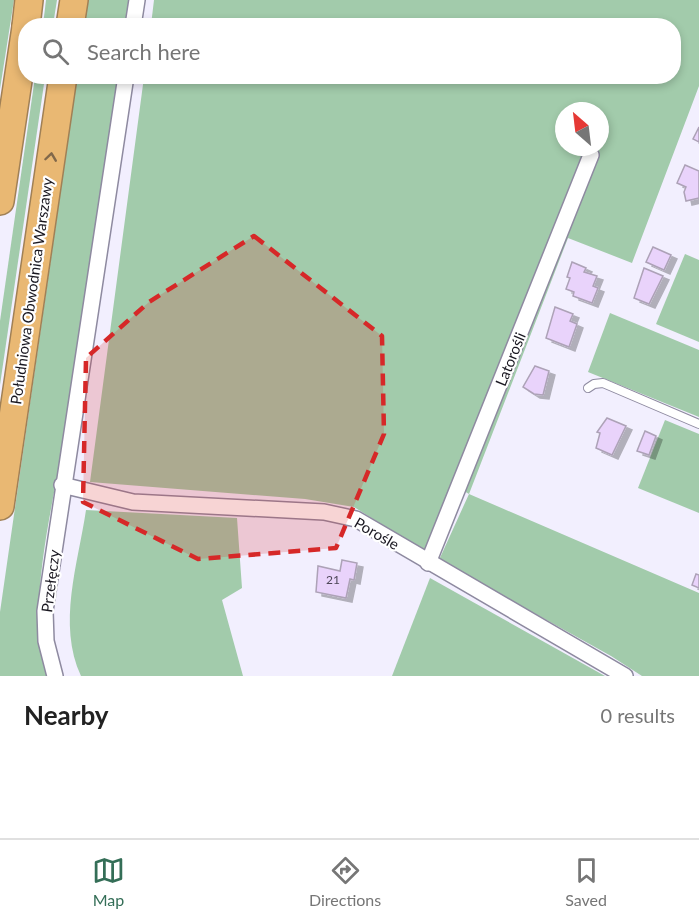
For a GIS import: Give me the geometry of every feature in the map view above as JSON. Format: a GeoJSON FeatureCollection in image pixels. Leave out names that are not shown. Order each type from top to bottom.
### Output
{"type":"FeatureCollection","features":[{"type":"Feature","properties":{"kind":"highway"},"geometry":{"type":"LineString","coordinates":[[27,18],[29,0]]}},
{"type":"Feature","properties":{"kind":"highway"},"geometry":{"type":"LineString","coordinates":[[71,18],[74,0]]}},
{"type":"Feature","properties":{"kind":"highway"},"geometry":{"type":"LineString","coordinates":[[0,201],[18,80]]}},
{"type":"Feature","properties":{"kind":"highway","name":"Południowa Obwodnica Warszawy"},"geometry":{"type":"LineString","coordinates":[[0,506],[62,84]]}},
{"type":"Feature","properties":{"kind":"street"},"geometry":{"type":"LineString","coordinates":[[134,18],[137,0]]}},
{"type":"Feature","properties":{"kind":"street","name":"Przełęczy"},"geometry":{"type":"LineString","coordinates":[[55,676],[46,641],[45,611],[62,485],[125,84]]}},
{"type":"Feature","properties":{"kind":"street","name":"Latorośli"},"geometry":{"type":"LineString","coordinates":[[428,563],[591,156]]}},
{"type":"Feature","properties":{"kind":"street","name":"Porośle"},"geometry":{"type":"LineString","coordinates":[[62,485],[133,502],[324,512],[356,519],[625,676]]}},
{"type":"Feature","properties":{"kind":"lane"},"geometry":{"type":"LineString","coordinates":[[588,388],[594,384],[603,383],[699,424]]}},
{"type":"Feature","properties":{"kind":"highlighted area"},"geometry":{"type":"Polygon","coordinates":[[[254,236],[382,336],[384,434],[336,548],[198,559],[83,502],[86,358],[149,302],[254,236]]]}},
{"type":"Feature","properties":{"kind":"green space"},"geometry":{"type":"Polygon","coordinates":[[[0,0],[14,0],[0,89],[0,0]]]}},
{"type":"Feature","properties":{"kind":"green space"},"geometry":{"type":"Polygon","coordinates":[[[46,0],[57,0],[54,18],[44,18],[46,0]]]}},
{"type":"Feature","properties":{"kind":"green space"},"geometry":{"type":"Polygon","coordinates":[[[88,0],[131,0],[128,18],[85,18],[88,0]]]}},
{"type":"Feature","properties":{"kind":"green space"},"geometry":{"type":"Polygon","coordinates":[[[154,0],[699,0],[699,86],[632,263],[568,238],[469,494],[452,484],[424,551],[354,507],[305,499],[90,482],[143,84],[681,84],[681,18],[152,18],[154,0]]]}},
{"type":"Feature","properties":{"kind":"green space"},"geometry":{"type":"Polygon","coordinates":[[[34,84],[44,84],[0,385],[0,321],[34,84]]]}},
{"type":"Feature","properties":{"kind":"green space"},"geometry":{"type":"Polygon","coordinates":[[[76,84],[118,84],[65,433],[43,556],[39,620],[41,649],[48,676],[0,676],[0,612],[76,84]]]}},
{"type":"Feature","properties":{"kind":"green space"},"geometry":{"type":"Polygon","coordinates":[[[685,254],[699,260],[699,342],[656,324],[685,254]]]}},
{"type":"Feature","properties":{"kind":"green space"},"geometry":{"type":"Polygon","coordinates":[[[610,313],[699,350],[699,417],[588,372],[610,313]]]}},
{"type":"Feature","properties":{"kind":"green space"},"geometry":{"type":"Polygon","coordinates":[[[665,420],[699,434],[699,513],[638,488],[665,420]]]}},
{"type":"Feature","properties":{"kind":"green space"},"geometry":{"type":"Polygon","coordinates":[[[469,494],[699,593],[699,676],[642,676],[611,656],[439,560],[469,494]]]}},
{"type":"Feature","properties":{"kind":"green space"},"geometry":{"type":"Polygon","coordinates":[[[86,510],[237,518],[242,588],[222,600],[243,676],[81,676],[74,656],[70,615],[86,510]]]}},
{"type":"Feature","properties":{"kind":"green space"},"geometry":{"type":"Polygon","coordinates":[[[430,578],[605,676],[392,676],[430,578]]]}},
{"type":"Feature","properties":{"kind":"building"},"geometry":{"type":"Polygon","coordinates":[[[699,127],[699,142],[693,139],[699,127]]]}},
{"type":"Feature","properties":{"kind":"building"},"geometry":{"type":"Polygon","coordinates":[[[685,165],[699,171],[699,198],[686,201],[684,192],[686,187],[677,183],[685,165]]]}},
{"type":"Feature","properties":{"kind":"building"},"geometry":{"type":"Polygon","coordinates":[[[653,247],[671,255],[664,270],[646,262],[653,247]]]}},
{"type":"Feature","properties":{"kind":"building"},"geometry":{"type":"Polygon","coordinates":[[[572,262],[586,268],[584,272],[597,276],[593,286],[598,288],[592,303],[573,296],[574,292],[566,289],[572,262]]]}},
{"type":"Feature","properties":{"kind":"building"},"geometry":{"type":"Polygon","coordinates":[[[644,268],[663,276],[649,304],[634,298],[644,268]]]}},
{"type":"Feature","properties":{"kind":"building"},"geometry":{"type":"Polygon","coordinates":[[[555,307],[573,314],[570,321],[577,324],[569,347],[546,338],[555,307]]]}},
{"type":"Feature","properties":{"kind":"building"},"geometry":{"type":"Polygon","coordinates":[[[535,366],[549,371],[543,395],[534,394],[523,387],[535,366]]]}},
{"type":"Feature","properties":{"kind":"building"},"geometry":{"type":"Polygon","coordinates":[[[607,418],[626,426],[612,455],[596,448],[600,433],[597,432],[607,418]]]}},
{"type":"Feature","properties":{"kind":"building"},"geometry":{"type":"Polygon","coordinates":[[[645,431],[656,436],[649,455],[637,451],[645,431]]]}},
{"type":"Feature","properties":{"kind":"building"},"geometry":{"type":"Polygon","coordinates":[[[342,560],[357,563],[354,580],[350,579],[346,598],[316,592],[318,566],[340,571],[342,560]]]}},
{"type":"Feature","properties":{"kind":"building"},"geometry":{"type":"Polygon","coordinates":[[[696,574],[699,575],[699,588],[692,585],[696,574]]]}}]}
